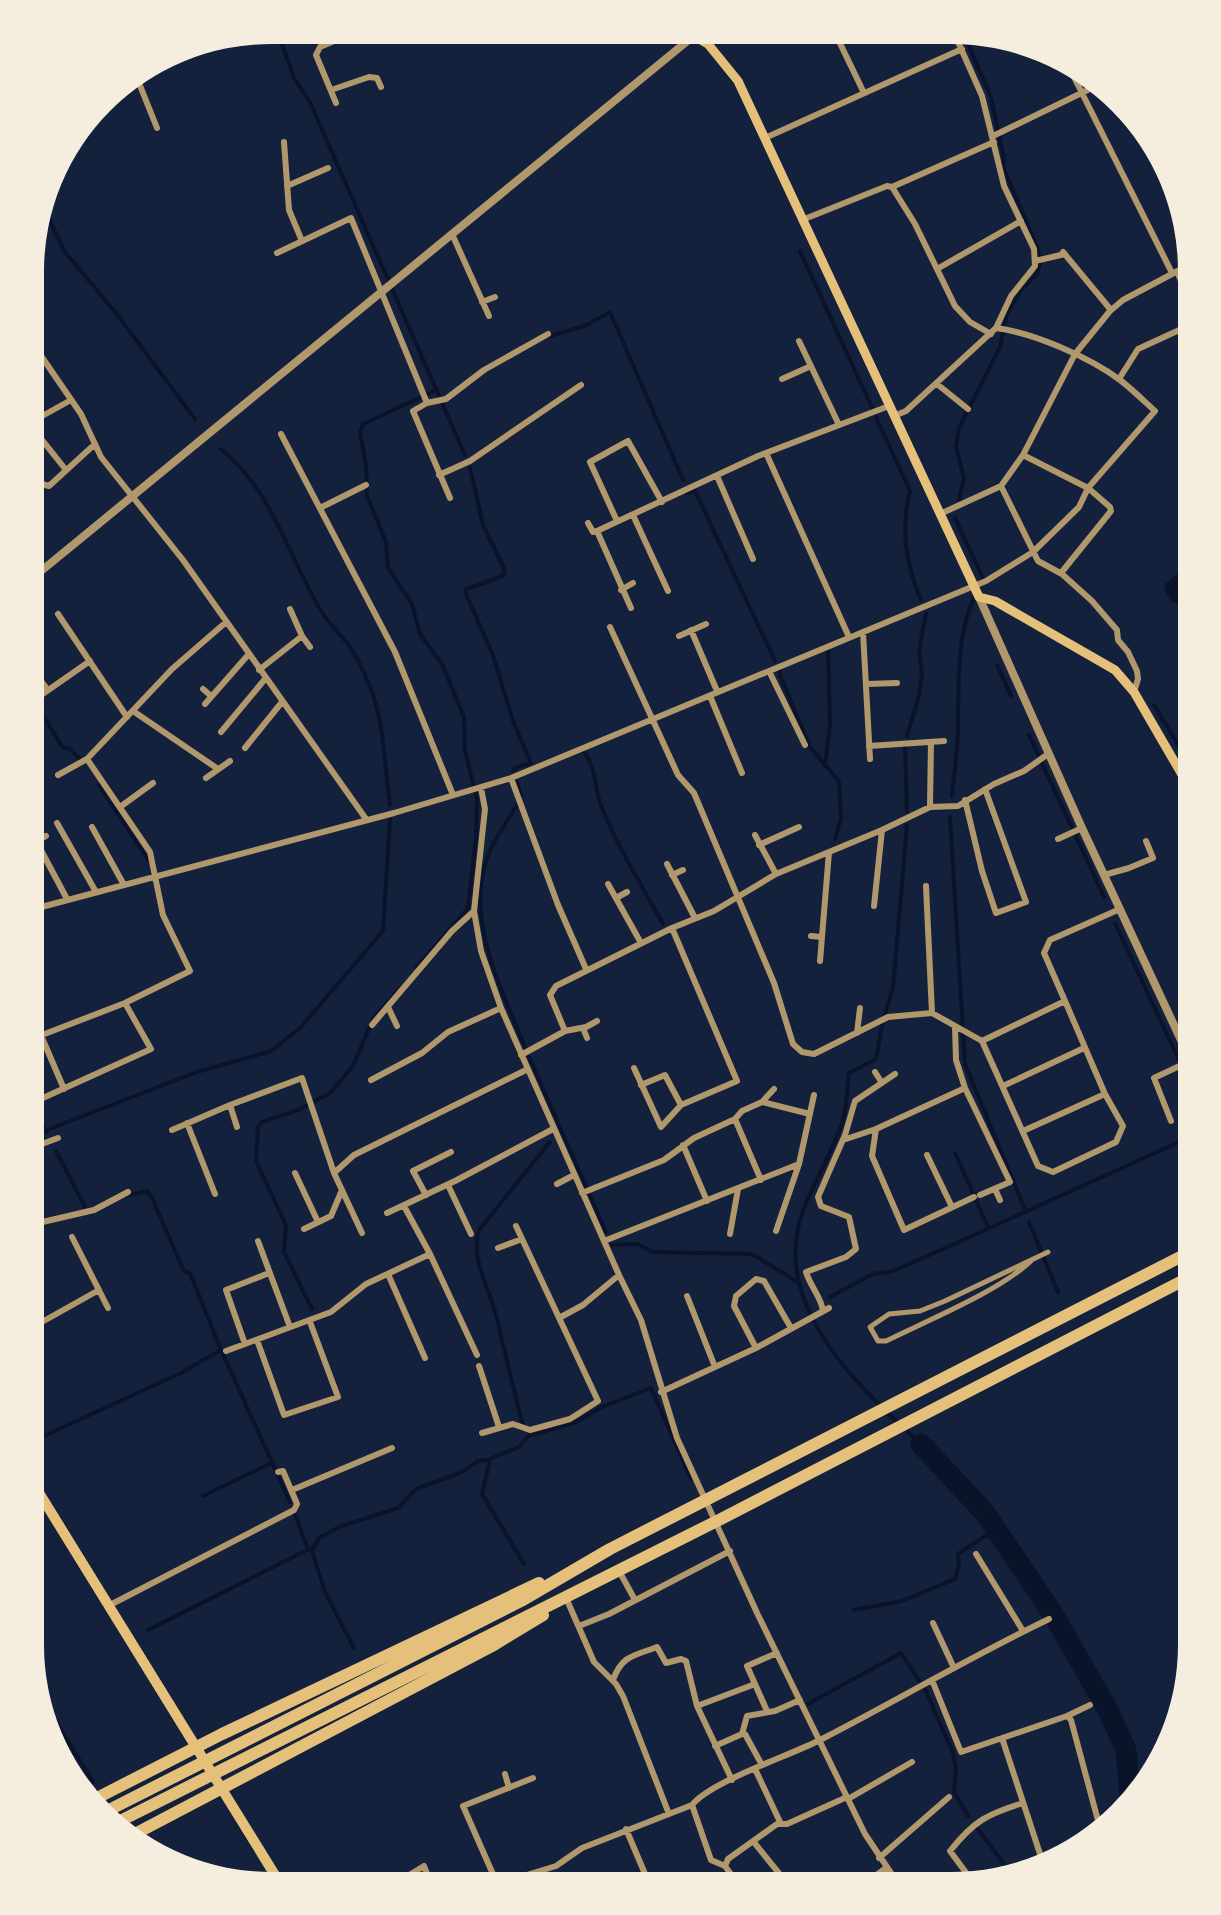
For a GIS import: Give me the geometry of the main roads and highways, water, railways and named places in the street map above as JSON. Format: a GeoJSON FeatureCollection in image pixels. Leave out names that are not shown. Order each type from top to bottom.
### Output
{"type":"FeatureCollection","features":[{"type":"Feature","properties":{"kind":"highway"},"geometry":{"type":"LineString","coordinates":[[102,1796],[610,1549],[1178,1258]]}},
{"type":"Feature","properties":{"kind":"highway"},"geometry":{"type":"LineString","coordinates":[[125,1818],[326,1715],[717,1521],[1178,1283]]}},
{"type":"Feature","properties":{"kind":"highway"},"geometry":{"type":"LineString","coordinates":[[113,1808],[521,1601],[610,1549]]}},
{"type":"Feature","properties":{"kind":"highway"},"geometry":{"type":"LineString","coordinates":[[141,1831],[492,1646],[618,1569]]}},
{"type":"Feature","properties":{"kind":"main road"},"geometry":{"type":"LineString","coordinates":[[708,44],[721,57],[738,81],[979,597],[995,601],[1115,670],[1134,692],[1178,768]]}},
{"type":"Feature","properties":{"kind":"main road"},"geometry":{"type":"LineString","coordinates":[[44,1501],[195,1749],[223,1789],[273,1872]]}},
{"type":"Feature","properties":{"kind":"water"},"geometry":{"type":"Polygon","coordinates":[[[1178,573],[1178,604],[1169,598],[1164,585],[1178,573]]]}},
{"type":"Feature","properties":{"kind":"waterway"},"geometry":{"type":"LineString","coordinates":[[282,44],[294,78],[310,102],[465,455]]}},
{"type":"Feature","properties":{"kind":"waterway"},"geometry":{"type":"LineString","coordinates":[[959,499],[964,478],[956,447],[959,428],[1000,347],[1007,314],[1020,291],[1037,274],[1040,264],[1038,249],[1003,167],[1004,159],[991,97],[968,44]]}},
{"type":"Feature","properties":{"kind":"waterway"},"geometry":{"type":"LineString","coordinates":[[49,220],[65,252],[116,313],[195,419]]}},
{"type":"Feature","properties":{"kind":"waterway"},"geometry":{"type":"LineString","coordinates":[[800,251],[873,410]]}},
{"type":"Feature","properties":{"kind":"waterway"},"geometry":{"type":"LineString","coordinates":[[550,336],[587,325],[610,312],[683,480]]}},
{"type":"Feature","properties":{"kind":"waterway"},"geometry":{"type":"LineString","coordinates":[[416,968],[468,908],[476,837],[477,799],[465,751],[464,717],[442,664],[420,634],[412,604],[388,568],[386,542],[367,496],[366,465],[360,433],[363,424],[434,391]]}},
{"type":"Feature","properties":{"kind":"waterway"},"geometry":{"type":"LineString","coordinates":[[876,417],[910,491],[905,519],[906,547],[921,600]]}},
{"type":"Feature","properties":{"kind":"waterway"},"geometry":{"type":"LineString","coordinates":[[221,449],[239,466],[267,505],[321,611],[350,647],[363,670],[378,713],[390,805]]}},
{"type":"Feature","properties":{"kind":"waterway"},"geometry":{"type":"LineString","coordinates":[[470,468],[483,525],[505,570],[503,576],[467,589],[465,592],[493,655],[513,721],[531,763],[515,768],[513,771]]}},
{"type":"Feature","properties":{"kind":"waterway"},"geometry":{"type":"LineString","coordinates":[[687,493],[695,491],[775,661]]}},
{"type":"Feature","properties":{"kind":"waterway"},"geometry":{"type":"LineString","coordinates":[[955,518],[983,578],[981,584]]}},
{"type":"Feature","properties":{"kind":"waterway"},"geometry":{"type":"LineString","coordinates":[[952,796],[962,641],[976,593]]}},
{"type":"Feature","properties":{"kind":"waterway"},"geometry":{"type":"LineString","coordinates":[[907,736],[919,696],[922,675],[919,651],[926,613]]}},
{"type":"Feature","properties":{"kind":"waterway"},"geometry":{"type":"LineString","coordinates":[[825,766],[830,725],[828,650]]}},
{"type":"Feature","properties":{"kind":"waterway"},"geometry":{"type":"LineString","coordinates":[[997,665],[1011,696]]}},
{"type":"Feature","properties":{"kind":"waterway"},"geometry":{"type":"LineString","coordinates":[[780,670],[780,675],[810,747],[839,781],[841,818],[835,839]]}},
{"type":"Feature","properties":{"kind":"waterway"},"geometry":{"type":"LineString","coordinates":[[1154,705],[1178,745]]}},
{"type":"Feature","properties":{"kind":"waterway"},"geometry":{"type":"LineString","coordinates":[[44,717],[63,748],[69,748],[79,758]]}},
{"type":"Feature","properties":{"kind":"waterway"},"geometry":{"type":"LineString","coordinates":[[1029,735],[1104,897]]}},
{"type":"Feature","properties":{"kind":"waterway"},"geometry":{"type":"LineString","coordinates":[[905,747],[907,812]]}},
{"type":"Feature","properties":{"kind":"waterway"},"geometry":{"type":"LineString","coordinates":[[584,752],[591,765],[599,801],[608,823],[663,924]]}},
{"type":"Feature","properties":{"kind":"waterway"},"geometry":{"type":"LineString","coordinates":[[517,782],[521,795]]}},
{"type":"Feature","properties":{"kind":"waterway"},"geometry":{"type":"LineString","coordinates":[[99,785],[148,860]]}},
{"type":"Feature","properties":{"kind":"waterway"},"geometry":{"type":"LineString","coordinates":[[517,805],[486,862],[481,885],[481,908],[490,956],[525,1047]]}},
{"type":"Feature","properties":{"kind":"waterway"},"geometry":{"type":"LineString","coordinates":[[950,817],[965,1064],[1026,1212]]}},
{"type":"Feature","properties":{"kind":"waterway"},"geometry":{"type":"LineString","coordinates":[[44,1131],[197,1072],[271,1051],[300,1028],[383,931],[390,819]]}},
{"type":"Feature","properties":{"kind":"waterway"},"geometry":{"type":"LineString","coordinates":[[898,1423],[855,1379],[835,1355],[818,1329],[805,1301],[797,1272],[796,1242],[803,1211],[842,1123],[849,1073],[876,1059],[882,1025],[893,987],[907,825]]}},
{"type":"Feature","properties":{"kind":"waterway"},"geometry":{"type":"LineString","coordinates":[[1115,923],[1178,1058]]}},
{"type":"Feature","properties":{"kind":"waterway"},"geometry":{"type":"LineString","coordinates":[[312,1309],[284,1252],[286,1225],[256,1161],[258,1127],[262,1122],[298,1110],[330,1093],[353,1066],[373,1019],[400,988]]}},
{"type":"Feature","properties":{"kind":"waterway"},"geometry":{"type":"LineString","coordinates":[[529,1057],[606,1232]]}},
{"type":"Feature","properties":{"kind":"waterway"},"geometry":{"type":"LineString","coordinates":[[44,1128],[46,1132]]}},
{"type":"Feature","properties":{"kind":"waterway"},"geometry":{"type":"LineString","coordinates":[[523,1425],[496,1315],[479,1262],[477,1241],[479,1230],[550,1142]]}},
{"type":"Feature","properties":{"kind":"waterway"},"geometry":{"type":"LineString","coordinates":[[830,1297],[873,1274],[893,1271],[1178,1143]]}},
{"type":"Feature","properties":{"kind":"waterway"},"geometry":{"type":"LineString","coordinates":[[56,1151],[85,1207]]}},
{"type":"Feature","properties":{"kind":"waterway"},"geometry":{"type":"LineString","coordinates":[[955,1153],[988,1227]]}},
{"type":"Feature","properties":{"kind":"waterway"},"geometry":{"type":"LineString","coordinates":[[125,1196],[147,1191],[152,1198],[184,1271],[190,1273],[221,1350],[290,1502]]}},
{"type":"Feature","properties":{"kind":"waterway"},"geometry":{"type":"LineString","coordinates":[[1029,1222],[1058,1292]]}},
{"type":"Feature","properties":{"kind":"waterway"},"geometry":{"type":"LineString","coordinates":[[612,1245],[638,1244],[652,1252],[752,1254],[799,1283]]}},
{"type":"Feature","properties":{"kind":"waterway"},"geometry":{"type":"LineString","coordinates":[[44,1436],[181,1373],[221,1350]]}},
{"type":"Feature","properties":{"kind":"waterway"},"geometry":{"type":"LineString","coordinates":[[354,1648],[325,1592],[312,1551],[319,1538],[339,1527],[398,1508],[416,1489],[460,1473],[478,1461],[487,1460],[519,1447],[528,1436],[576,1422],[602,1407],[651,1388],[691,1479]]}},
{"type":"Feature","properties":{"kind":"waterway"},"geometry":{"type":"LineString","coordinates":[[904,1428],[921,1444]]}},
{"type":"Feature","properties":{"kind":"waterway"},"geometry":{"type":"LineString","coordinates":[[921,1444],[985,1513],[1053,1614],[1108,1710],[1126,1750],[1129,1785]]}},
{"type":"Feature","properties":{"kind":"waterway"},"geometry":{"type":"LineString","coordinates":[[490,1460],[482,1494],[524,1564]]}},
{"type":"Feature","properties":{"kind":"waterway"},"geometry":{"type":"LineString","coordinates":[[203,1496],[271,1463]]}},
{"type":"Feature","properties":{"kind":"waterway"},"geometry":{"type":"LineString","coordinates":[[295,1515],[308,1549]]}},
{"type":"Feature","properties":{"kind":"waterway"},"geometry":{"type":"LineString","coordinates":[[854,1610],[902,1601],[955,1579],[959,1565],[958,1554],[996,1529]]}},
{"type":"Feature","properties":{"kind":"waterway"},"geometry":{"type":"LineString","coordinates":[[148,1630],[313,1547]]}},
{"type":"Feature","properties":{"kind":"waterway"},"geometry":{"type":"LineString","coordinates":[[808,1704],[901,1653],[920,1682]]}},
{"type":"Feature","properties":{"kind":"waterway"},"geometry":{"type":"LineString","coordinates":[[925,1689],[953,1753],[956,1770],[954,1792],[968,1816]]}},
{"type":"Feature","properties":{"kind":"waterway"},"geometry":{"type":"LineString","coordinates":[[60,1728],[93,1782]]}},
{"type":"Feature","properties":{"kind":"waterway"},"geometry":{"type":"LineString","coordinates":[[978,1829],[1004,1864]]}}]}
